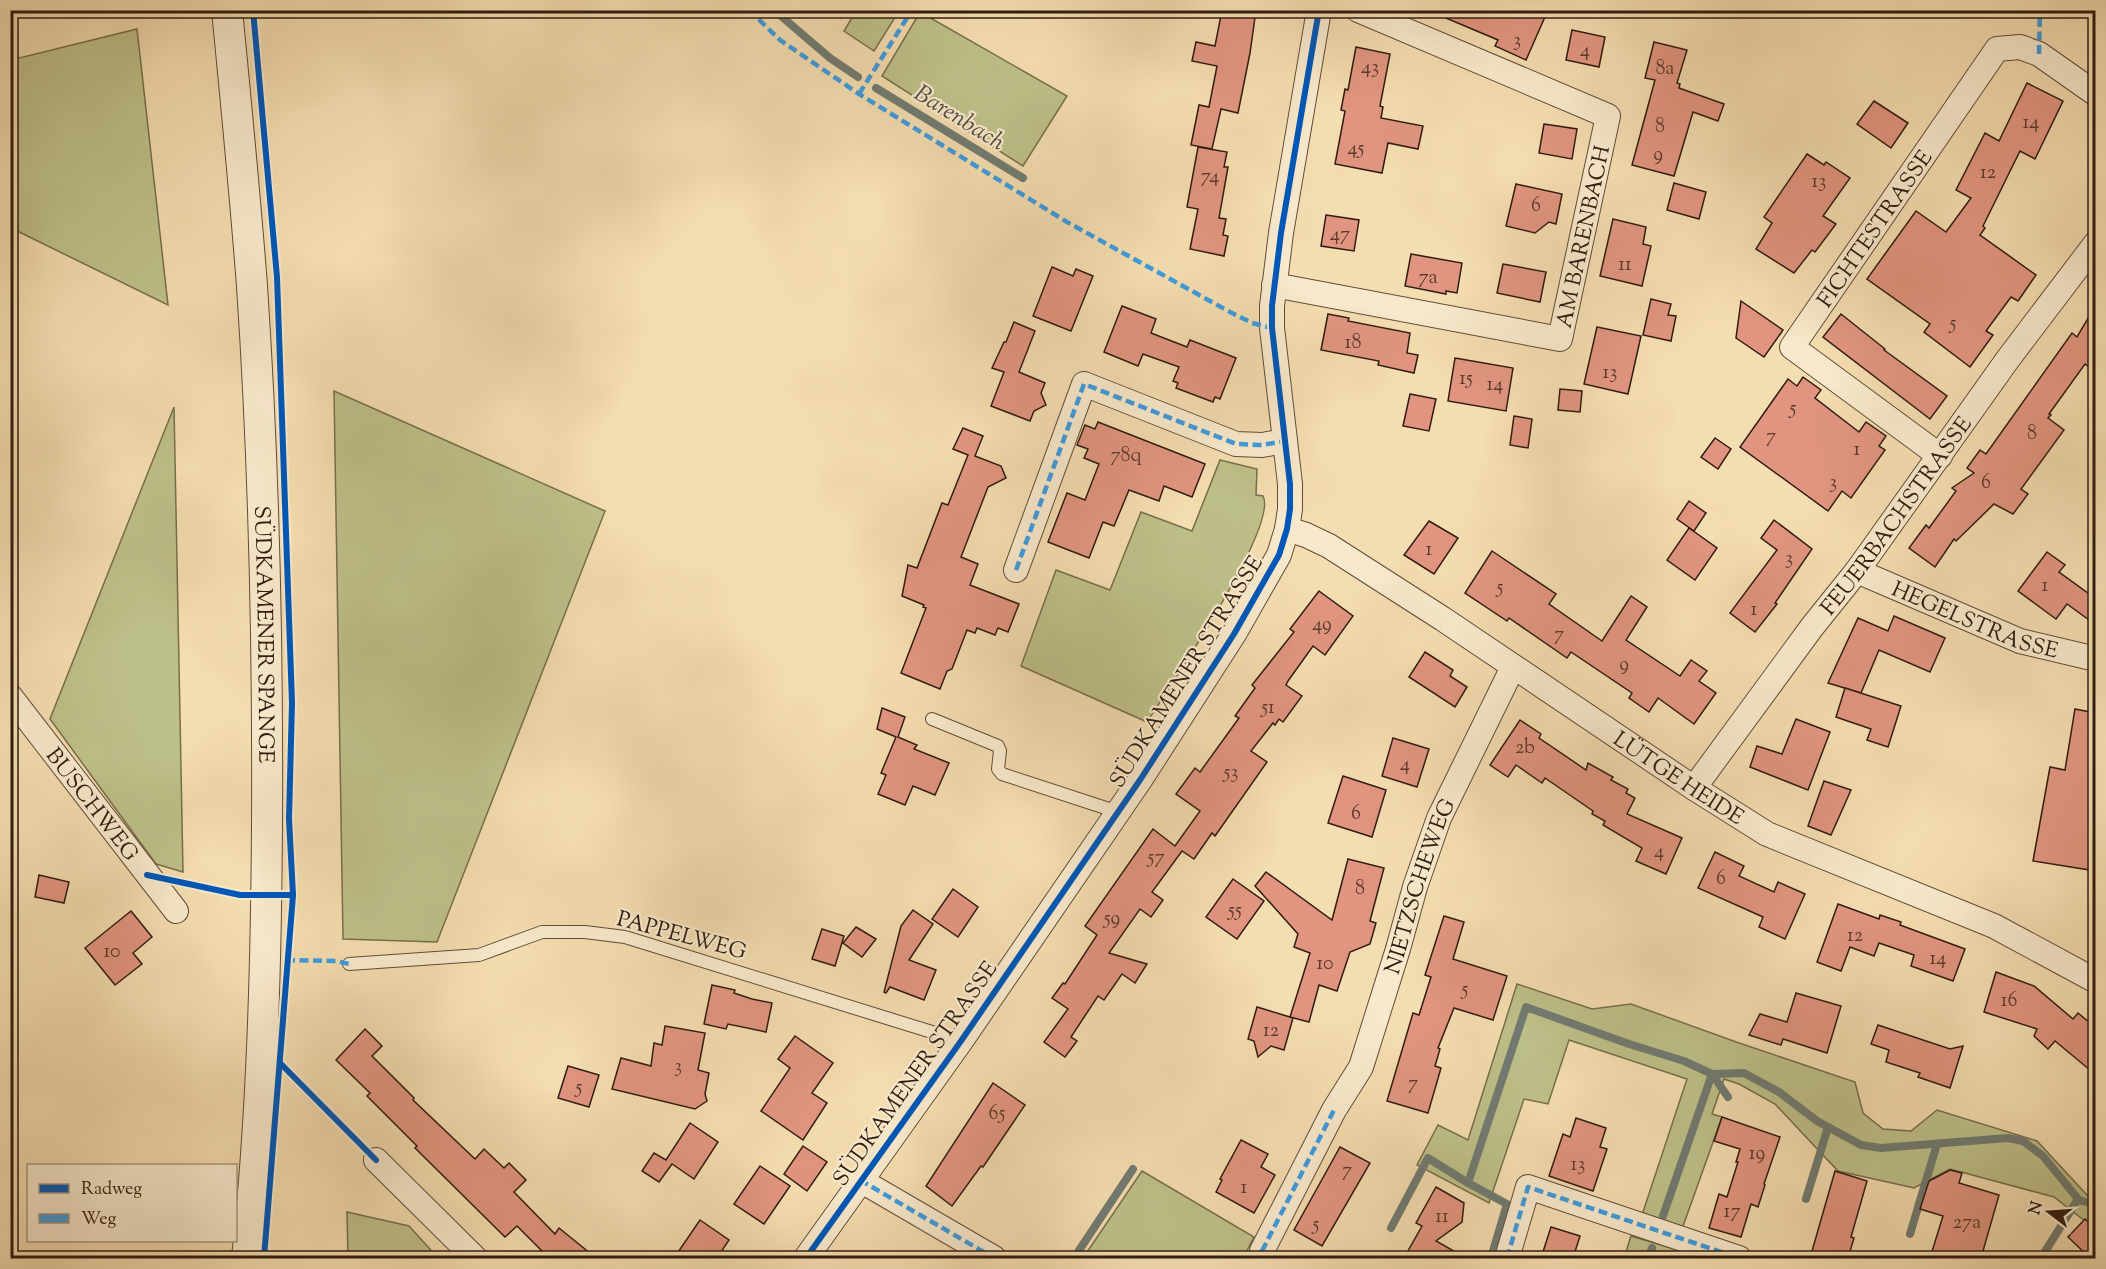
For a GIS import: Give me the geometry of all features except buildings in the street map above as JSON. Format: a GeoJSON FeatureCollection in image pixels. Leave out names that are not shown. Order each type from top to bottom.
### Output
{"type":"FeatureCollection","features":[{"type":"Feature","properties":{"kind":"street","name":"SÜDKAMENER SPANGE"},"geometry":{"type":"LineString","coordinates":[[227,10],[252,287],[264,527],[267,767],[265,951],[253,1205],[247,1258]]}},
{"type":"Feature","properties":{"kind":"street","name":"SÜDKAMENER STRASSE"},"geometry":{"type":"LineString","coordinates":[[806,1258],[961,1041],[1118,812],[1234,634],[1279,555],[1287,530],[1290,484],[1272,328],[1274,285],[1319,10]]}},
{"type":"Feature","properties":{"kind":"street","name":"AM BARENBACH"},"geometry":{"type":"LineString","coordinates":[[1274,285],[1560,339],[1608,116],[1358,10]]}},
{"type":"Feature","properties":{"kind":"street","name":"FICHTESTRASSE"},"geometry":{"type":"LineString","coordinates":[[1940,456],[1792,347],[1997,49],[2020,47],[2038,54],[2096,94]]}},
{"type":"Feature","properties":{"kind":"street","name":"FEUERBACHSTRASSE"},"geometry":{"type":"LineString","coordinates":[[1694,788],[1812,627],[1857,571],[2008,359],[2096,243]]}},
{"type":"Feature","properties":{"kind":"street"},"geometry":{"type":"LineString","coordinates":[[1017,570],[1084,384],[1236,444],[1262,445],[1285,441]]}},
{"type":"Feature","properties":{"kind":"street","name":"LÜTGE HEIDE"},"geometry":{"type":"LineString","coordinates":[[1287,530],[1306,535],[1329,546],[1767,834],[1994,926],[2096,981]]}},
{"type":"Feature","properties":{"kind":"street","name":"HEGELSTRASSE"},"geometry":{"type":"LineString","coordinates":[[1857,571],[2020,641],[2096,659]]}},
{"type":"Feature","properties":{"kind":"street","name":"NIETZSCHEWEG"},"geometry":{"type":"LineString","coordinates":[[1266,1256],[1334,1110],[1361,1066],[1438,818],[1513,667]]}},
{"type":"Feature","properties":{"kind":"street","name":"BUSCHWEG"},"geometry":{"type":"LineString","coordinates":[[10,696],[176,911]]}},
{"type":"Feature","properties":{"kind":"street"},"geometry":{"type":"LineString","coordinates":[[376,1160],[475,1258]]}},
{"type":"Feature","properties":{"kind":"street"},"geometry":{"type":"LineString","coordinates":[[860,1180],[994,1258]]}},
{"type":"Feature","properties":{"kind":"street"},"geometry":{"type":"LineString","coordinates":[[1507,1258],[1528,1187],[1739,1258]]}},
{"type":"Feature","properties":{"kind":"lane"},"geometry":{"type":"LineString","coordinates":[[932,718],[998,746],[1000,751],[998,769],[1002,774],[1118,812]]}},
{"type":"Feature","properties":{"kind":"lane","name":"PAPPELWEG"},"geometry":{"type":"LineString","coordinates":[[350,964],[479,955],[542,932],[585,932],[625,937],[961,1041]]}},
{"type":"Feature","properties":{"kind":"green space"},"geometry":{"type":"Polygon","coordinates":[[[856,11],[899,11],[874,51],[844,31],[856,11]]]}},
{"type":"Feature","properties":{"kind":"green space"},"geometry":{"type":"Polygon","coordinates":[[[920,12],[1067,96],[1023,166],[882,76],[920,12]]]}},
{"type":"Feature","properties":{"kind":"green space"},"geometry":{"type":"Polygon","coordinates":[[[137,29],[168,305],[11,228],[11,60],[137,29]]]}},
{"type":"Feature","properties":{"kind":"green space"},"geometry":{"type":"Polygon","coordinates":[[[334,391],[605,511],[437,942],[343,939],[334,391]]]}},
{"type":"Feature","properties":{"kind":"green space"},"geometry":{"type":"Polygon","coordinates":[[[174,407],[183,872],[156,864],[50,719],[174,407]]]}},
{"type":"Feature","properties":{"kind":"green space"},"geometry":{"type":"Polygon","coordinates":[[[1220,460],[1257,469],[1256,495],[1263,496],[1263,513],[1255,539],[1239,572],[1197,644],[1147,722],[1021,666],[1056,570],[1110,590],[1141,512],[1192,531],[1220,460]]]}},
{"type":"Feature","properties":{"kind":"green space"},"geometry":{"type":"Polygon","coordinates":[[[1517,984],[1592,1009],[1631,1004],[1855,1082],[1863,1113],[1883,1129],[1911,1131],[1937,1110],[2037,1141],[2087,1195],[2095,1198],[2095,1229],[2054,1197],[1950,1169],[1914,1188],[1838,1171],[1775,1104],[1739,1084],[1724,1079],[1712,1114],[1722,1117],[1682,1229],[1642,1215],[1687,1079],[1569,1040],[1548,1104],[1524,1099],[1489,1203],[1417,1165],[1438,1125],[1468,1140],[1517,984]]]}},
{"type":"Feature","properties":{"kind":"green space"},"geometry":{"type":"Polygon","coordinates":[[[1142,1171],[1254,1237],[1243,1258],[1083,1258],[1142,1171]]]}},
{"type":"Feature","properties":{"kind":"green space"},"geometry":{"type":"Polygon","coordinates":[[[347,1212],[409,1226],[438,1258],[348,1258],[347,1212]]]}},
{"type":"Feature","properties":{"kind":"green space"},"geometry":{"type":"Polygon","coordinates":[[[1631,1236],[1678,1250],[1676,1258],[1624,1258],[1631,1236]]]}},
{"type":"Feature","properties":{"kind":"waterway","name":"Barenbach"},"geometry":{"type":"LineString","coordinates":[[774,10],[830,58],[858,77]]}},
{"type":"Feature","properties":{"kind":"waterway","name":"Barenbach"},"geometry":{"type":"LineString","coordinates":[[876,88],[1023,178]]}},
{"type":"Feature","properties":{"kind":"waterway"},"geometry":{"type":"LineString","coordinates":[[1491,1258],[1507,1204],[1468,1183],[1526,1007],[1684,1061],[1712,1074],[1728,1097]]}},
{"type":"Feature","properties":{"kind":"waterway"},"geometry":{"type":"LineString","coordinates":[[1663,1216],[1712,1074],[1744,1073],[1779,1092],[1817,1121],[1861,1145],[1881,1148],[2008,1138],[2023,1141],[2043,1156],[2079,1200],[2096,1205]]}},
{"type":"Feature","properties":{"kind":"waterway"},"geometry":{"type":"LineString","coordinates":[[1806,1199],[1828,1127]]}},
{"type":"Feature","properties":{"kind":"waterway"},"geometry":{"type":"LineString","coordinates":[[1910,1234],[1937,1144]]}},
{"type":"Feature","properties":{"kind":"waterway"},"geometry":{"type":"LineString","coordinates":[[1391,1228],[1428,1158],[1468,1183]]}},
{"type":"Feature","properties":{"kind":"waterway"},"geometry":{"type":"LineString","coordinates":[[1074,1258],[1133,1169]]}},
{"type":"Feature","properties":{"kind":"waterway"},"geometry":{"type":"LineString","coordinates":[[2041,1258],[2078,1199]]}},
{"type":"Feature","properties":{"kind":"waterway"},"geometry":{"type":"LineString","coordinates":[[1648,1258],[1652,1248]]}},
{"type":"Feature","properties":{"kind":"marked path"},"geometry":{"type":"LineString","coordinates":[[749,10],[780,40],[859,94],[1067,222],[1230,312],[1252,323],[1272,328]]}},
{"type":"Feature","properties":{"kind":"marked path"},"geometry":{"type":"LineString","coordinates":[[859,94],[912,10]]}},
{"type":"Feature","properties":{"kind":"marked path"},"geometry":{"type":"LineString","coordinates":[[2039,54],[2040,10]]}},
{"type":"Feature","properties":{"kind":"marked path"},"geometry":{"type":"LineString","coordinates":[[1016,570],[1084,384],[1236,444],[1262,445],[1285,441]]}},
{"type":"Feature","properties":{"kind":"marked path"},"geometry":{"type":"LineString","coordinates":[[286,960],[336,961],[349,964]]}},
{"type":"Feature","properties":{"kind":"marked path"},"geometry":{"type":"LineString","coordinates":[[1262,1251],[1334,1110]]}},
{"type":"Feature","properties":{"kind":"marked path"},"geometry":{"type":"LineString","coordinates":[[860,1180],[994,1258]]}},
{"type":"Feature","properties":{"kind":"marked path"},"geometry":{"type":"LineString","coordinates":[[1507,1258],[1528,1187],[1739,1258]]}},
{"type":"Feature","properties":{"kind":"marked path"},"geometry":{"type":"LineString","coordinates":[[1258,1258],[1262,1251],[1277,1258]]}},
{"type":"Feature","properties":{"kind":"cycle path"},"geometry":{"type":"LineString","coordinates":[[253,10],[277,277],[292,703],[289,819],[293,895],[264,1258]]}},
{"type":"Feature","properties":{"kind":"cycle path"},"geometry":{"type":"LineString","coordinates":[[806,1258],[961,1041],[1140,780],[1234,634],[1279,555],[1287,529],[1290,484],[1272,328],[1272,306],[1281,233],[1319,10]]}},
{"type":"Feature","properties":{"kind":"cycle path"},"geometry":{"type":"LineString","coordinates":[[147,875],[240,895],[293,895]]}},
{"type":"Feature","properties":{"kind":"cycle path"},"geometry":{"type":"LineString","coordinates":[[280,1063],[376,1160]]}}]}
